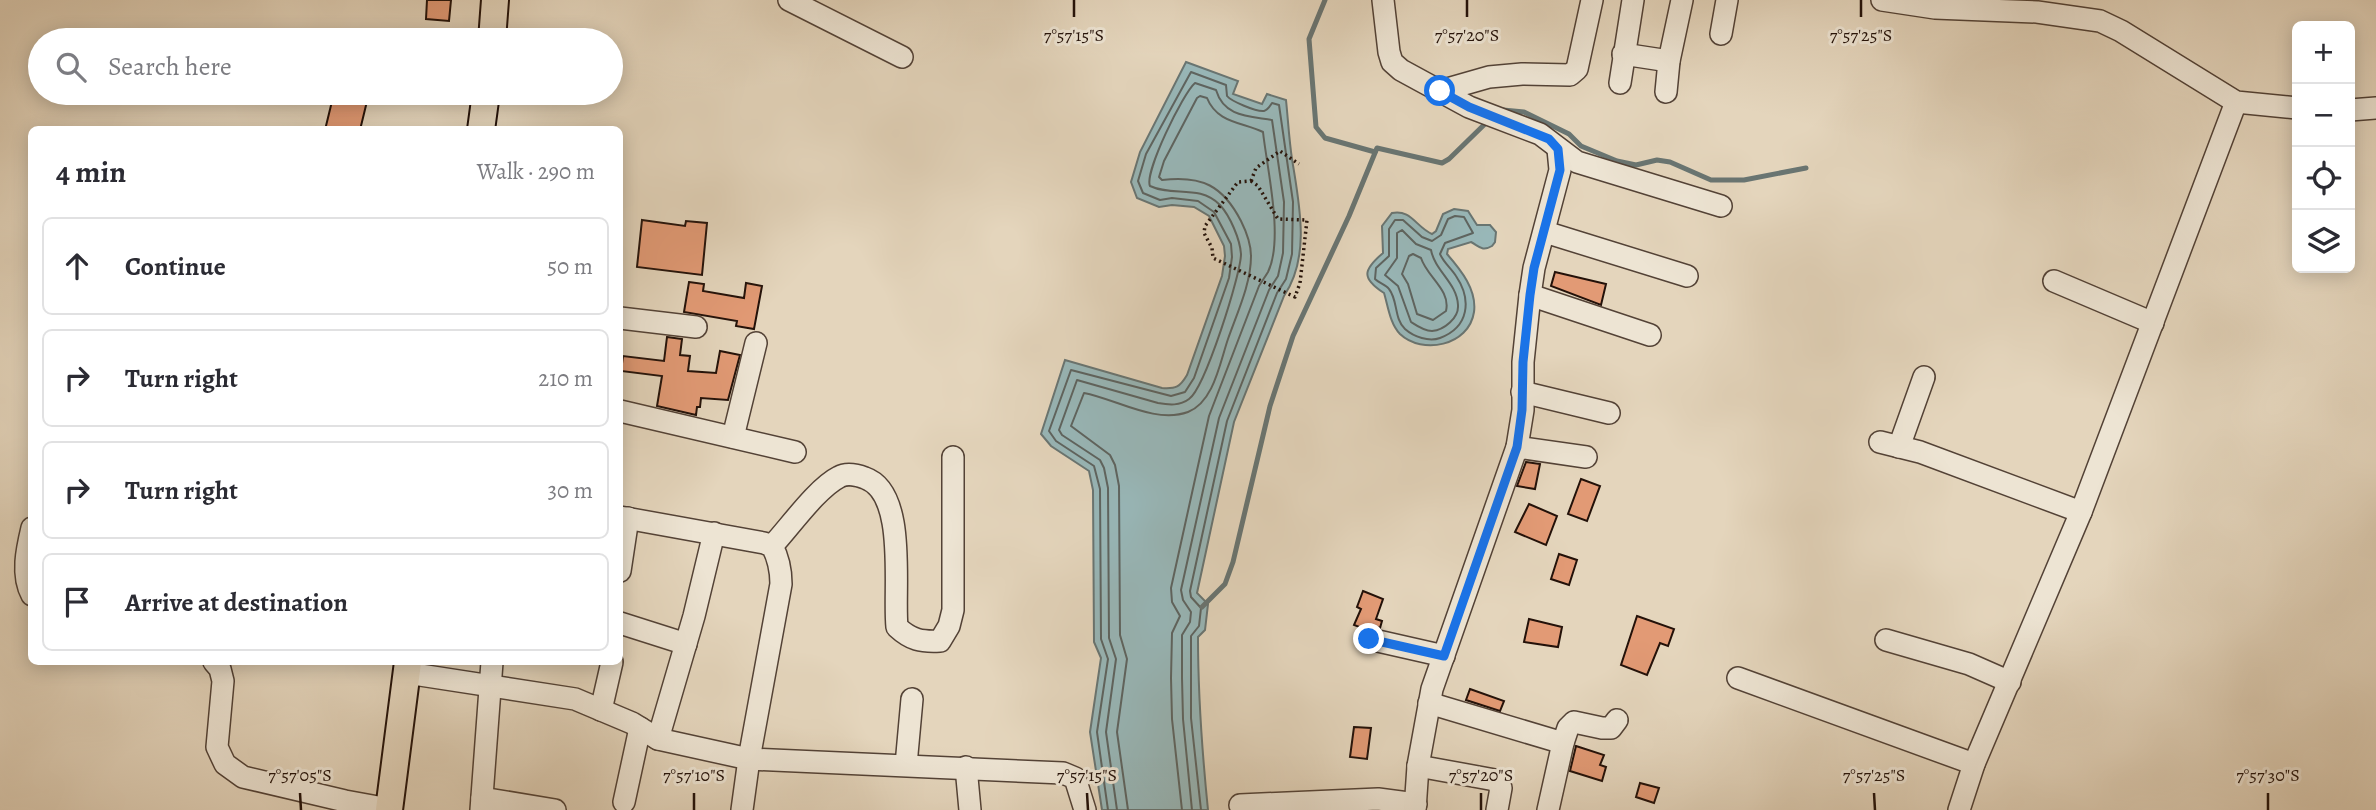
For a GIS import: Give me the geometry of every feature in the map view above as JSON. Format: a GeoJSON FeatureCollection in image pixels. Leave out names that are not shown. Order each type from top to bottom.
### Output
{"type":"FeatureCollection","features":[{"type":"Feature","properties":{"kind":"main road"},"geometry":{"type":"LineString","coordinates":[[493,28],[495,0]]}},
{"type":"Feature","properties":{"kind":"main road"},"geometry":{"type":"LineString","coordinates":[[482,126],[484,105]]}},
{"type":"Feature","properties":{"kind":"main road"},"geometry":{"type":"LineString","coordinates":[[389,810],[407,667]]}},
{"type":"Feature","properties":{"kind":"street"},"geometry":{"type":"LineString","coordinates":[[789,0],[902,57]]}},
{"type":"Feature","properties":{"kind":"street"},"geometry":{"type":"LineString","coordinates":[[1383,0],[1392,62],[1401,70],[1493,118],[1540,134],[1577,162],[1721,206]]}},
{"type":"Feature","properties":{"kind":"street"},"geometry":{"type":"LineString","coordinates":[[1440,91],[1489,77],[1522,74],[1570,75],[1577,69],[1592,0]]}},
{"type":"Feature","properties":{"kind":"street"},"geometry":{"type":"LineString","coordinates":[[1620,83],[1633,0]]}},
{"type":"Feature","properties":{"kind":"street"},"geometry":{"type":"LineString","coordinates":[[1666,92],[1669,61],[1682,0]]}},
{"type":"Feature","properties":{"kind":"street"},"geometry":{"type":"LineString","coordinates":[[1721,34],[1727,0]]}},
{"type":"Feature","properties":{"kind":"street"},"geometry":{"type":"LineString","coordinates":[[1882,0],[1935,8],[2044,10],[2100,21],[2121,31],[2236,102],[2292,108]]}},
{"type":"Feature","properties":{"kind":"street"},"geometry":{"type":"LineString","coordinates":[[1623,54],[1669,61]]}},
{"type":"Feature","properties":{"kind":"street"},"geometry":{"type":"LineString","coordinates":[[1959,810],[1974,764],[2081,512],[2236,102]]}},
{"type":"Feature","properties":{"kind":"street"},"geometry":{"type":"LineString","coordinates":[[2355,110],[2376,108]]}},
{"type":"Feature","properties":{"kind":"street"},"geometry":{"type":"LineString","coordinates":[[1240,806],[1377,799],[1415,807],[1418,766],[1429,703],[1517,447],[1530,295],[1534,268],[1560,170],[1558,149]]}},
{"type":"Feature","properties":{"kind":"street"},"geometry":{"type":"LineString","coordinates":[[1545,232],[1686,276]]}},
{"type":"Feature","properties":{"kind":"street"},"geometry":{"type":"LineString","coordinates":[[2054,281],[2153,323]]}},
{"type":"Feature","properties":{"kind":"street"},"geometry":{"type":"LineString","coordinates":[[1530,295],[1650,335]]}},
{"type":"Feature","properties":{"kind":"street"},"geometry":{"type":"LineString","coordinates":[[623,318],[696,327]]}},
{"type":"Feature","properties":{"kind":"street"},"geometry":{"type":"LineString","coordinates":[[733,437],[756,343]]}},
{"type":"Feature","properties":{"kind":"street"},"geometry":{"type":"LineString","coordinates":[[1924,377],[1890,444],[1920,452],[2081,512]]}},
{"type":"Feature","properties":{"kind":"street"},"geometry":{"type":"LineString","coordinates":[[1522,392],[1609,414]]}},
{"type":"Feature","properties":{"kind":"street"},"geometry":{"type":"LineString","coordinates":[[623,412],[795,452]]}},
{"type":"Feature","properties":{"kind":"street"},"geometry":{"type":"LineString","coordinates":[[1517,447],[1586,457]]}},
{"type":"Feature","properties":{"kind":"street"},"geometry":{"type":"LineString","coordinates":[[772,547],[824,488],[840,476],[856,475],[869,480],[880,489],[889,507],[896,532],[897,627],[907,637],[915,640],[940,641],[949,626],[953,610],[953,457]]}},
{"type":"Feature","properties":{"kind":"street"},"geometry":{"type":"LineString","coordinates":[[624,518],[713,533],[772,547]]}},
{"type":"Feature","properties":{"kind":"street"},"geometry":{"type":"LineString","coordinates":[[624,802],[686,644],[713,533]]}},
{"type":"Feature","properties":{"kind":"street"},"geometry":{"type":"LineString","coordinates":[[742,810],[781,584],[781,567],[772,547]]}},
{"type":"Feature","properties":{"kind":"street"},"geometry":{"type":"LineString","coordinates":[[28,548],[28,579]]}},
{"type":"Feature","properties":{"kind":"street"},"geometry":{"type":"LineString","coordinates":[[623,626],[686,644]]}},
{"type":"Feature","properties":{"kind":"street"},"geometry":{"type":"LineString","coordinates":[[1369,639],[1444,656]]}},
{"type":"Feature","properties":{"kind":"street"},"geometry":{"type":"LineString","coordinates":[[1886,640],[1969,664],[2010,682]]}},
{"type":"Feature","properties":{"kind":"street"},"geometry":{"type":"LineString","coordinates":[[217,665],[223,681],[217,747],[225,764],[243,777],[389,810]]}},
{"type":"Feature","properties":{"kind":"street"},"geometry":{"type":"LineString","coordinates":[[492,665],[482,804],[555,810]]}},
{"type":"Feature","properties":{"kind":"street"},"geometry":{"type":"LineString","coordinates":[[601,710],[611,665]]}},
{"type":"Feature","properties":{"kind":"street"},"geometry":{"type":"LineString","coordinates":[[407,667],[492,687],[564,696],[601,710],[650,734],[749,759],[965,767],[1070,775],[1075,778],[1085,810]]}},
{"type":"Feature","properties":{"kind":"street"},"geometry":{"type":"LineString","coordinates":[[1738,678],[1974,764]]}},
{"type":"Feature","properties":{"kind":"street"},"geometry":{"type":"LineString","coordinates":[[906,765],[912,699]]}},
{"type":"Feature","properties":{"kind":"street"},"geometry":{"type":"LineString","coordinates":[[1429,703],[1563,743]]}},
{"type":"Feature","properties":{"kind":"street"},"geometry":{"type":"LineString","coordinates":[[1548,810],[1568,728],[1574,722],[1611,728],[1617,720]]}},
{"type":"Feature","properties":{"kind":"street"},"geometry":{"type":"LineString","coordinates":[[1418,766],[1495,780],[1501,788],[1497,810]]}},
{"type":"Feature","properties":{"kind":"street"},"geometry":{"type":"LineString","coordinates":[[965,767],[970,810]]}},
{"type":"Feature","properties":{"kind":"path"},"geometry":{"type":"LineString","coordinates":[[1251,181],[1256,168],[1280,151],[1299,164]]}},
{"type":"Feature","properties":{"kind":"path"},"geometry":{"type":"LineString","coordinates":[[1251,181],[1258,186],[1278,219],[1307,220],[1300,283],[1295,297],[1213,258],[1212,248],[1204,233],[1205,226],[1238,182],[1251,181]]}},
{"type":"Feature","properties":{"kind":"water"},"geometry":{"type":"Polygon","coordinates":[[[1186,62],[1238,81],[1233,94],[1262,104],[1267,94],[1286,100],[1300,211],[1300,247],[1292,280],[1234,422],[1197,593],[1208,604],[1205,630],[1198,637],[1208,810],[1102,810],[1090,732],[1101,658],[1094,642],[1093,490],[1089,471],[1051,446],[1041,434],[1065,360],[1162,388],[1177,386],[1187,375],[1222,276],[1224,246],[1209,216],[1194,207],[1159,207],[1137,198],[1131,182],[1140,152],[1186,62]]]}},
{"type":"Feature","properties":{"kind":"water"},"geometry":{"type":"Polygon","coordinates":[[[1454,209],[1468,211],[1477,225],[1490,225],[1496,232],[1495,242],[1486,248],[1471,242],[1448,249],[1447,254],[1470,288],[1474,312],[1470,324],[1454,339],[1443,344],[1420,344],[1409,340],[1397,330],[1384,293],[1371,283],[1368,269],[1383,253],[1382,226],[1392,213],[1399,212],[1409,216],[1432,234],[1443,214],[1454,209]]]}},
{"type":"Feature","properties":{"kind":"building"},"geometry":{"type":"Polygon","coordinates":[[[427,0],[451,0],[449,21],[426,19],[427,0]]]}},
{"type":"Feature","properties":{"kind":"building"},"geometry":{"type":"Polygon","coordinates":[[[331,105],[366,105],[361,126],[326,126],[331,105]]]}},
{"type":"Feature","properties":{"kind":"building"},"geometry":{"type":"Polygon","coordinates":[[[642,220],[685,226],[686,221],[707,223],[702,275],[637,267],[642,220]]]}},
{"type":"Feature","properties":{"kind":"building"},"geometry":{"type":"Polygon","coordinates":[[[1555,272],[1606,284],[1601,305],[1551,286],[1555,272]]]}},
{"type":"Feature","properties":{"kind":"building"},"geometry":{"type":"Polygon","coordinates":[[[689,282],[704,284],[703,291],[744,298],[746,283],[762,286],[754,329],[736,326],[737,321],[684,312],[689,282]]]}},
{"type":"Feature","properties":{"kind":"building"},"geometry":{"type":"Polygon","coordinates":[[[667,337],[682,339],[680,355],[690,356],[688,371],[716,373],[720,351],[740,355],[728,400],[701,398],[696,415],[657,406],[662,376],[623,371],[623,356],[664,361],[667,337]]]}},
{"type":"Feature","properties":{"kind":"building"},"geometry":{"type":"Polygon","coordinates":[[[1526,462],[1540,464],[1535,489],[1517,486],[1526,462]]]}},
{"type":"Feature","properties":{"kind":"building"},"geometry":{"type":"Polygon","coordinates":[[[1581,479],[1600,486],[1587,521],[1568,514],[1581,479]]]}},
{"type":"Feature","properties":{"kind":"building"},"geometry":{"type":"Polygon","coordinates":[[[1529,504],[1557,516],[1546,545],[1515,532],[1529,504]]]}},
{"type":"Feature","properties":{"kind":"building"},"geometry":{"type":"Polygon","coordinates":[[[1559,554],[1577,560],[1569,585],[1551,579],[1559,554]]]}},
{"type":"Feature","properties":{"kind":"building"},"geometry":{"type":"Polygon","coordinates":[[[1363,591],[1383,599],[1376,619],[1382,621],[1380,628],[1354,625],[1361,609],[1357,607],[1363,591]]]}},
{"type":"Feature","properties":{"kind":"building"},"geometry":{"type":"Polygon","coordinates":[[[1637,616],[1674,629],[1668,646],[1660,643],[1647,675],[1621,665],[1637,616]]]}},
{"type":"Feature","properties":{"kind":"building"},"geometry":{"type":"Polygon","coordinates":[[[1529,619],[1562,627],[1558,647],[1524,642],[1529,619]]]}},
{"type":"Feature","properties":{"kind":"building"},"geometry":{"type":"Polygon","coordinates":[[[1470,689],[1504,701],[1500,711],[1466,700],[1470,689]]]}},
{"type":"Feature","properties":{"kind":"building"},"geometry":{"type":"Polygon","coordinates":[[[1354,727],[1371,728],[1367,759],[1350,757],[1354,727]]]}},
{"type":"Feature","properties":{"kind":"building"},"geometry":{"type":"Polygon","coordinates":[[[1576,746],[1604,755],[1600,765],[1606,767],[1602,781],[1570,771],[1576,746]]]}},
{"type":"Feature","properties":{"kind":"building"},"geometry":{"type":"Polygon","coordinates":[[[1640,783],[1659,788],[1654,803],[1636,797],[1640,783]]]}},
{"type":"Feature","properties":{"kind":"waterway"},"geometry":{"type":"LineString","coordinates":[[1325,0],[1309,39],[1316,127],[1325,138],[1375,152]]}},
{"type":"Feature","properties":{"kind":"waterway"},"geometry":{"type":"LineString","coordinates":[[1503,110],[1524,112],[1569,134],[1581,146],[1617,161],[1636,165],[1657,160],[1670,162],[1711,180],[1744,180],[1806,168]]}},
{"type":"Feature","properties":{"kind":"waterway"},"geometry":{"type":"LineString","coordinates":[[1202,607],[1225,584],[1233,562],[1270,406],[1293,336],[1349,216],[1377,148],[1442,163],[1489,120]]}},
{"type":"Feature","properties":{"kind":"route"},"geometry":{"type":"LineString","coordinates":[[1369,639],[1444,656],[1517,447],[1534,268],[1560,170],[1558,149],[1549,139],[1469,107],[1440,91]]}}]}
